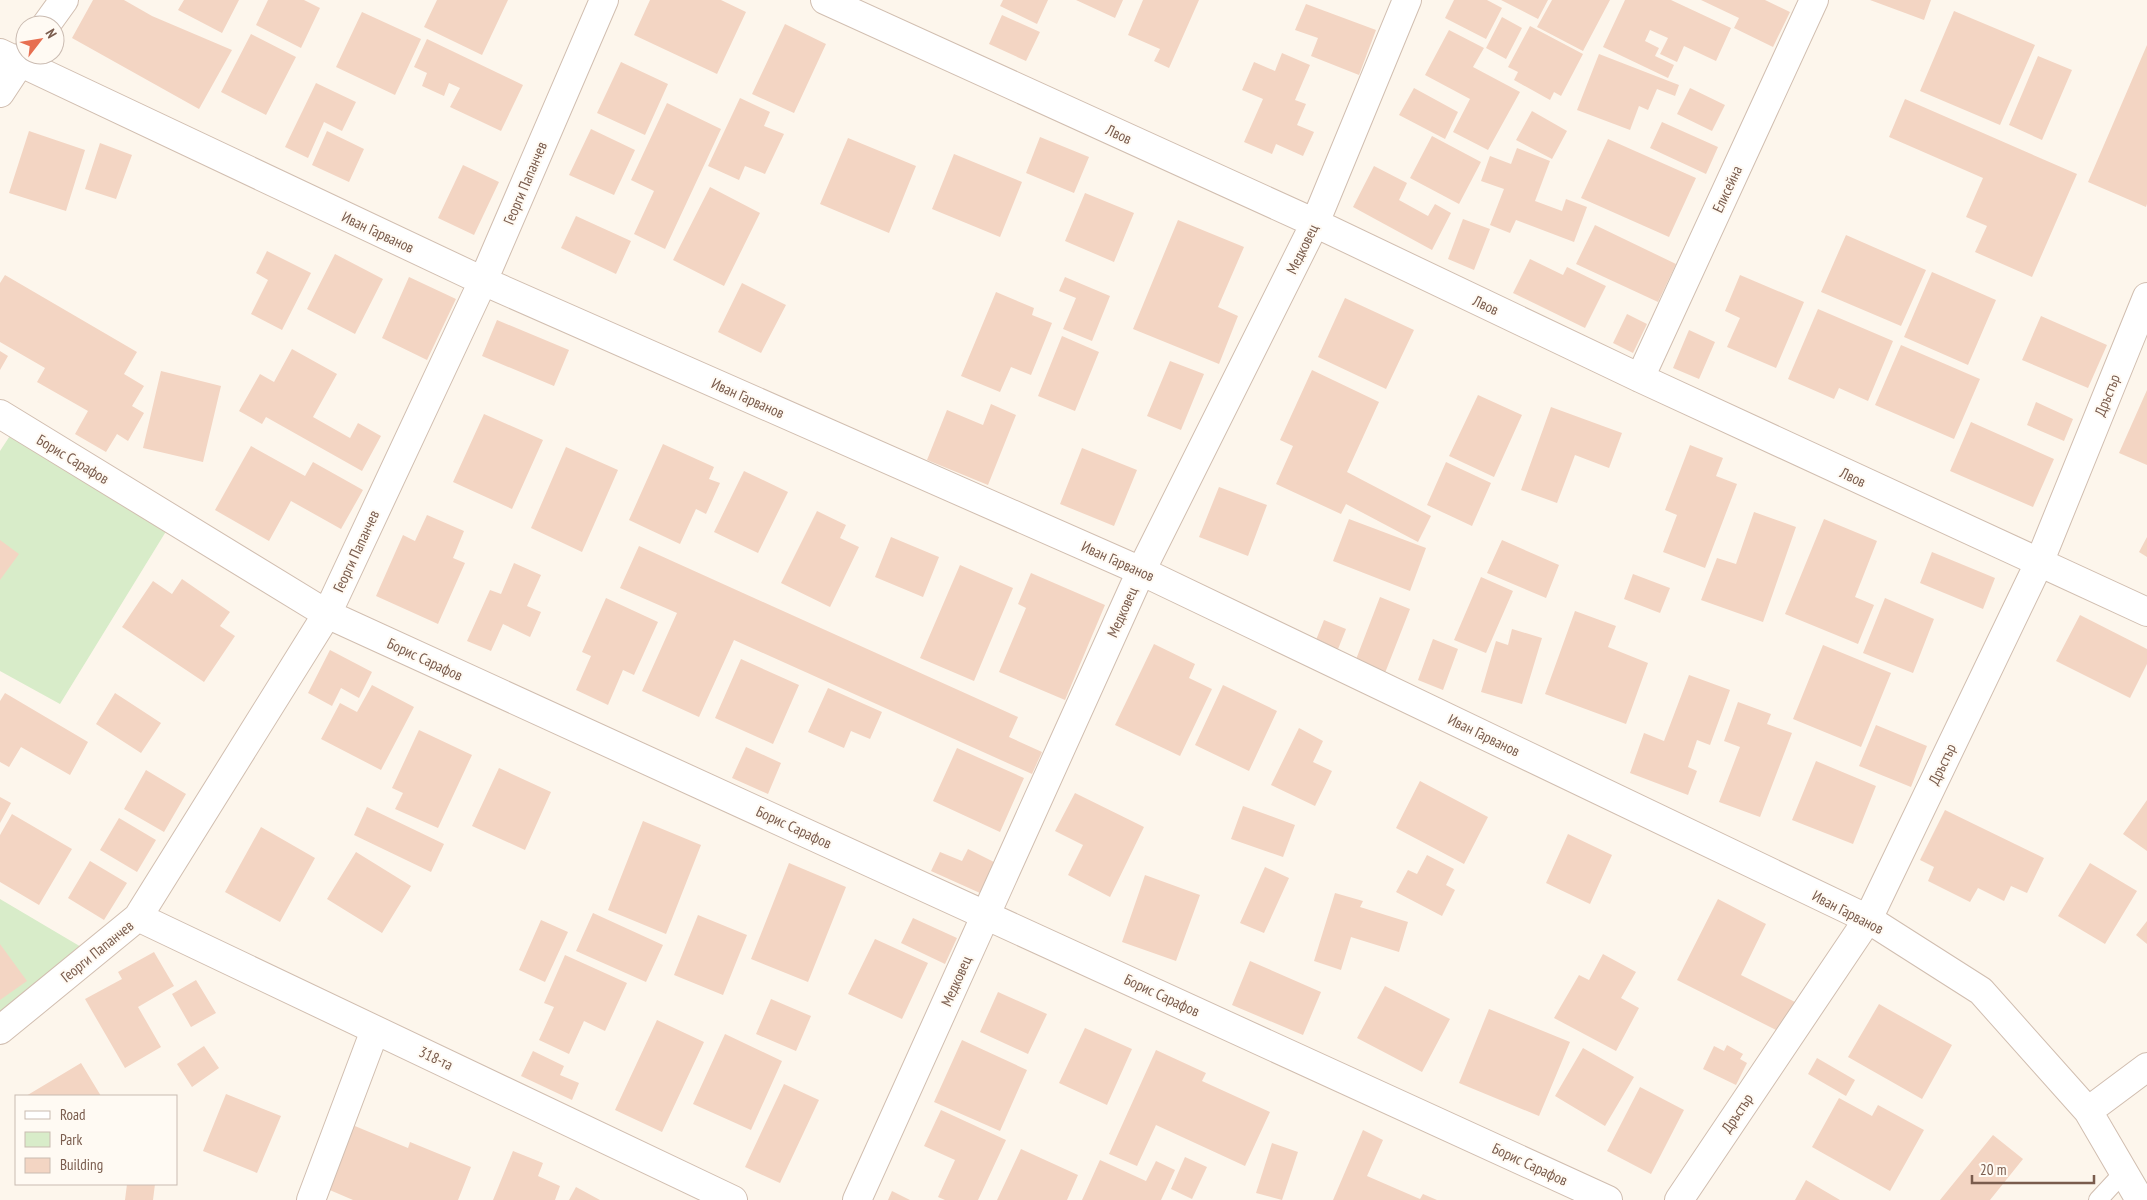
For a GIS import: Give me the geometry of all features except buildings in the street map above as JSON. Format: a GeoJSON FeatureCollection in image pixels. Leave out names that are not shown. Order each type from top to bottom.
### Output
{"type":"FeatureCollection","features":[{"type":"Feature","properties":{"kind":"street"},"geometry":{"type":"LineString","coordinates":[[53,15],[64,0]]}},
{"type":"Feature","properties":{"kind":"street","name":"Георги Папанчев"},"geometry":{"type":"LineString","coordinates":[[0,1030],[138,917],[327,614],[483,281],[604,0]]}},
{"type":"Feature","properties":{"kind":"street","name":"Лвов"},"geometry":{"type":"LineString","coordinates":[[825,0],[1314,223],[1640,378],[2147,612]]}},
{"type":"Feature","properties":{"kind":"street","name":"Медковец"},"geometry":{"type":"LineString","coordinates":[[857,1200],[1140,571],[1314,223],[1407,0]]}},
{"type":"Feature","properties":{"kind":"street","name":"Елисейна"},"geometry":{"type":"LineString","coordinates":[[1640,378],[1814,0]]}},
{"type":"Feature","properties":{"kind":"street"},"geometry":{"type":"LineString","coordinates":[[0,93],[15,57]]}},
{"type":"Feature","properties":{"kind":"street","name":"Иван Гарванов"},"geometry":{"type":"LineString","coordinates":[[32,65],[483,281],[1140,571],[1868,919],[1981,991],[2088,1112],[2140,1200]]}},
{"type":"Feature","properties":{"kind":"street","name":"Дръстър"},"geometry":{"type":"LineString","coordinates":[[1678,1200],[1868,919],[2039,563],[2145,309]]}},
{"type":"Feature","properties":{"kind":"street","name":"Борис Сарафов"},"geometry":{"type":"LineString","coordinates":[[0,414],[327,614],[1608,1200]]}},
{"type":"Feature","properties":{"kind":"street","name":"318-та"},"geometry":{"type":"LineString","coordinates":[[138,917],[733,1200]]}},
{"type":"Feature","properties":{"kind":"street"},"geometry":{"type":"LineString","coordinates":[[311,1200],[375,1030]]}},
{"type":"Feature","properties":{"kind":"street"},"geometry":{"type":"LineString","coordinates":[[2088,1112],[2147,1067]]}},
{"type":"Feature","properties":{"kind":"lane"},"geometry":{"type":"LineString","coordinates":[[2098,1200],[2124,1172]]}},
{"type":"Feature","properties":{"kind":"green space"},"geometry":{"type":"Polygon","coordinates":[[[17,425],[173,520],[60,704],[0,671],[0,451],[17,425]]]}},
{"type":"Feature","properties":{"kind":"green space"},"geometry":{"type":"Polygon","coordinates":[[[0,899],[93,954],[0,1030],[0,899]]]}}]}
